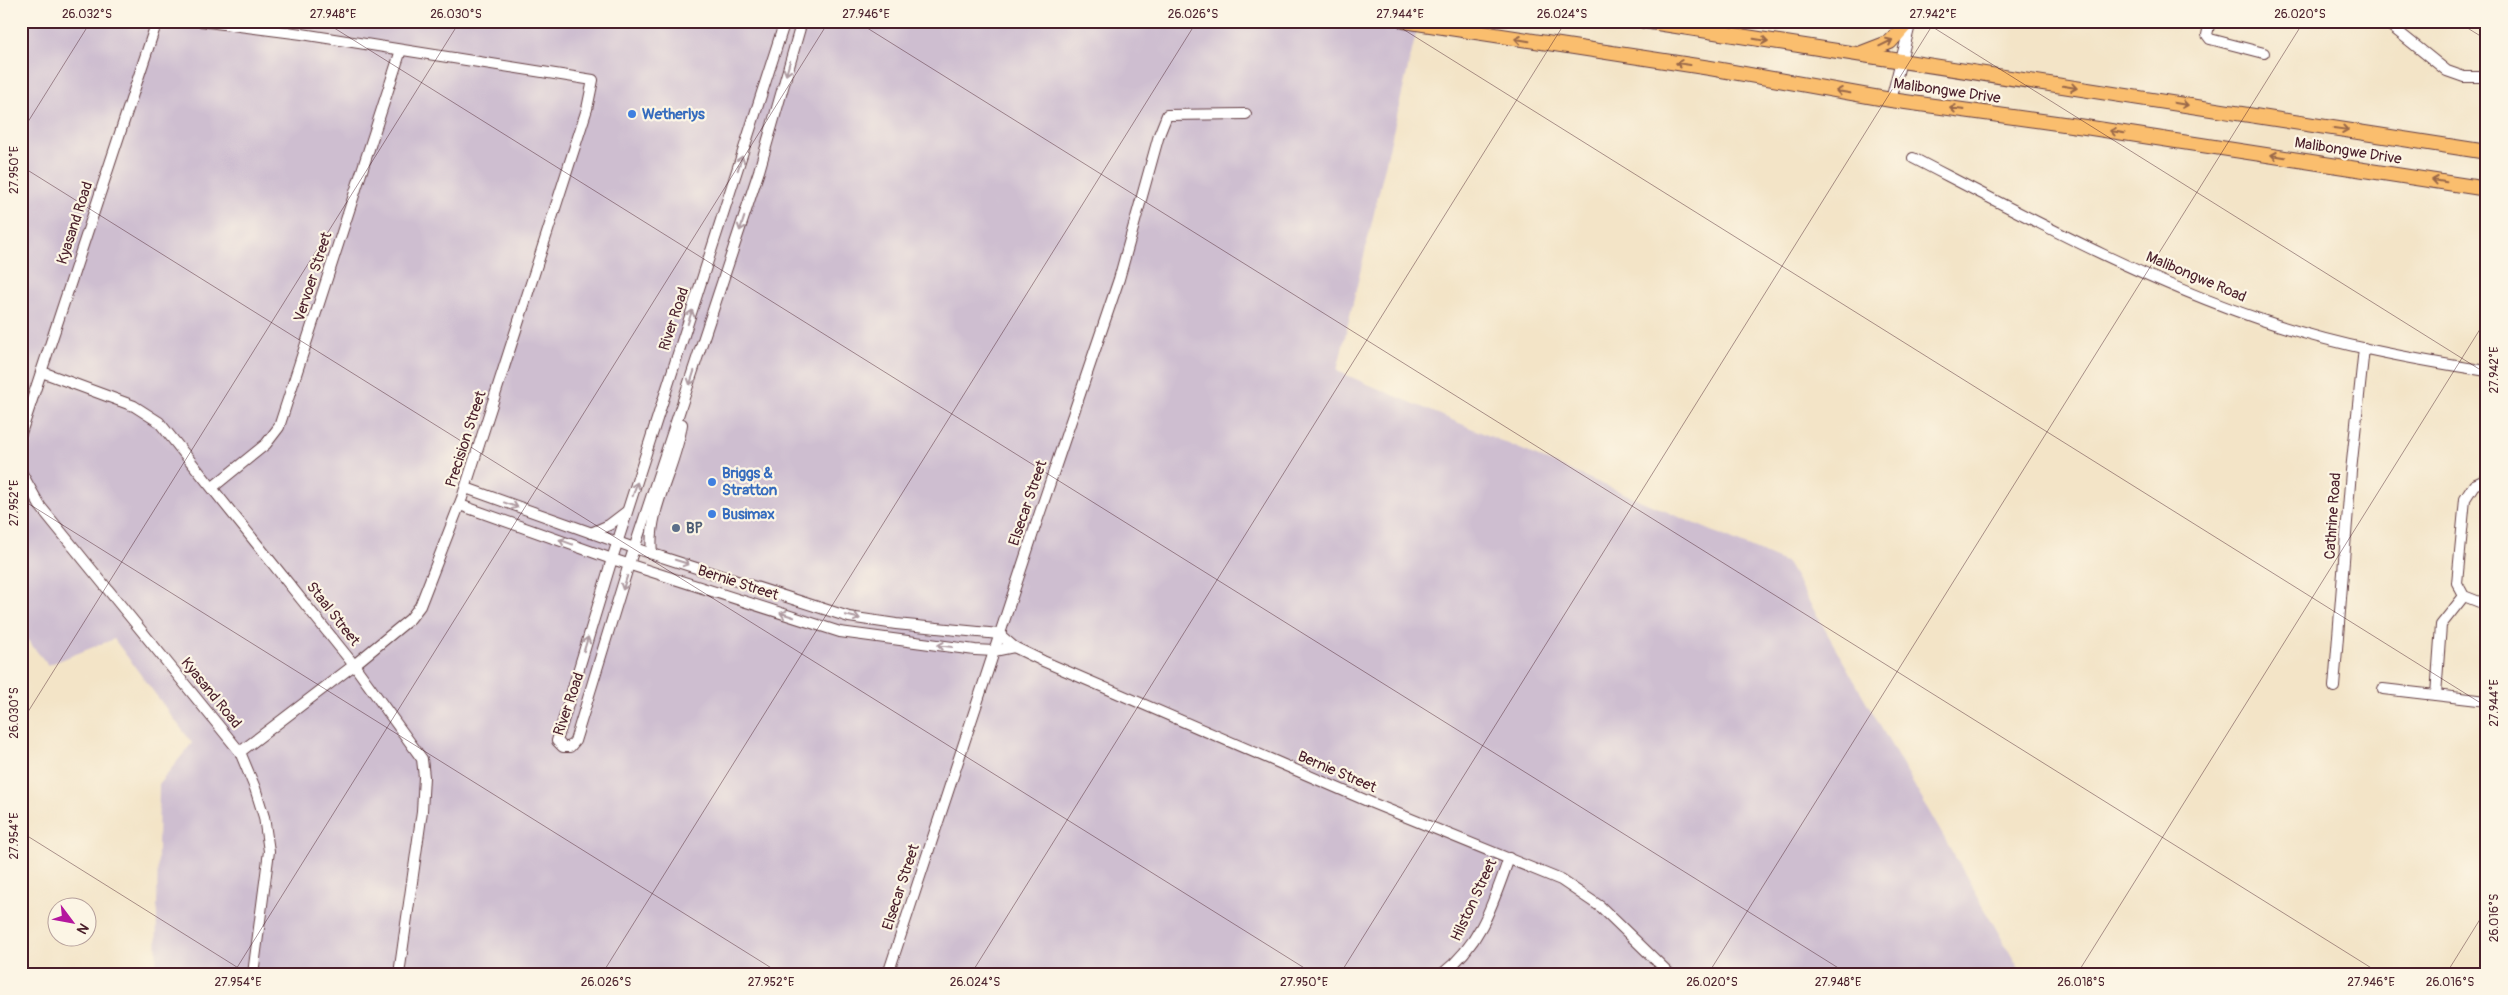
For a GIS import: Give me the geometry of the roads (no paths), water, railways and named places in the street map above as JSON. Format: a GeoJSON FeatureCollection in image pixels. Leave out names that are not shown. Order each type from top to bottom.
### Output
{"type":"FeatureCollection","features":[{"type":"Feature","properties":{"kind":"main road","name":"Malibongwe Drive"},"geometry":{"type":"LineString","coordinates":[[1404,21],[1710,68],[1891,100],[2058,122],[2487,189]]}},
{"type":"Feature","properties":{"kind":"main road","name":"Malibongwe Drive"},"geometry":{"type":"LineString","coordinates":[[1644,21],[2487,152]]}},
{"type":"Feature","properties":{"kind":"main road"},"geometry":{"type":"LineString","coordinates":[[1856,55],[1890,42],[1910,21]]}},
{"type":"Feature","properties":{"kind":"street","name":"Kyasand Road"},"geometry":{"type":"LineString","coordinates":[[21,433],[157,21]]}},
{"type":"Feature","properties":{"kind":"street"},"geometry":{"type":"LineString","coordinates":[[200,21],[401,50]]}},
{"type":"Feature","properties":{"kind":"street","name":"River Road"},"geometry":{"type":"LineString","coordinates":[[785,21],[612,559],[557,741],[564,747],[570,747],[575,741],[634,548],[683,406],[759,171],[802,21]]}},
{"type":"Feature","properties":{"kind":"street"},"geometry":{"type":"LineString","coordinates":[[1891,100],[1902,61],[1910,21]]}},
{"type":"Feature","properties":{"kind":"street"},"geometry":{"type":"LineString","coordinates":[[2210,21],[2208,35],[2210,39],[2264,53]]}},
{"type":"Feature","properties":{"kind":"street"},"geometry":{"type":"LineString","coordinates":[[2385,21],[2451,73],[2464,77],[2487,77]]}},
{"type":"Feature","properties":{"kind":"street"},"geometry":{"type":"LineString","coordinates":[[2398,32],[2406,21]]}},
{"type":"Feature","properties":{"kind":"street","name":"Precision Street"},"geometry":{"type":"LineString","coordinates":[[240,752],[354,665],[410,619],[420,606],[466,488],[592,94],[593,80],[401,50]]}},
{"type":"Feature","properties":{"kind":"street","name":"Vervoer Street"},"geometry":{"type":"LineString","coordinates":[[213,487],[266,444],[279,427],[401,50]]}},
{"type":"Feature","properties":{"kind":"street","name":"Elsecar Street"},"geometry":{"type":"LineString","coordinates":[[888,974],[999,634],[1119,279],[1159,136],[1167,115],[1246,114]]}},
{"type":"Feature","properties":{"kind":"street","name":"Malibongwe Road"},"geometry":{"type":"LineString","coordinates":[[1913,158],[2166,283],[2263,320],[2364,348],[2487,371]]}},
{"type":"Feature","properties":{"kind":"street","name":"Cathrine Road"},"geometry":{"type":"LineString","coordinates":[[2334,686],[2351,471],[2364,348]]}},
{"type":"Feature","properties":{"kind":"street","name":"Staal Street"},"geometry":{"type":"LineString","coordinates":[[42,372],[119,400],[146,412],[159,422],[354,665],[416,747],[424,766],[422,811],[399,974]]}},
{"type":"Feature","properties":{"kind":"street"},"geometry":{"type":"LineString","coordinates":[[652,553],[651,530],[677,449],[683,406]]}},
{"type":"Feature","properties":{"kind":"street","name":"Kyasand Road"},"geometry":{"type":"LineString","coordinates":[[21,472],[40,506],[240,752],[255,788],[264,817],[269,851],[253,974]]}},
{"type":"Feature","properties":{"kind":"street"},"geometry":{"type":"LineString","coordinates":[[2487,479],[2474,484],[2465,499],[2457,583],[2464,596],[2487,605]]}},
{"type":"Feature","properties":{"kind":"street","name":"Bernie Street"},"geometry":{"type":"LineString","coordinates":[[466,488],[634,548],[854,618],[999,634],[1014,646],[1351,794],[1509,858],[1572,886],[1601,907],[1670,974]]}},
{"type":"Feature","properties":{"kind":"street","name":"Bernie Street"},"geometry":{"type":"LineString","coordinates":[[460,505],[612,559],[845,634],[994,651],[1014,646]]}},
{"type":"Feature","properties":{"kind":"street"},"geometry":{"type":"LineString","coordinates":[[591,533],[617,521],[628,510]]}},
{"type":"Feature","properties":{"kind":"street"},"geometry":{"type":"LineString","coordinates":[[2436,695],[2441,625],[2464,596]]}},
{"type":"Feature","properties":{"kind":"street"},"geometry":{"type":"LineString","coordinates":[[2383,689],[2487,701]]}},
{"type":"Feature","properties":{"kind":"street","name":"Hilston Street"},"geometry":{"type":"LineString","coordinates":[[1442,974],[1461,958],[1472,944],[1492,902],[1509,858]]}},
{"type":"Feature","properties":{"kind":"place","name":"Wetherlys"},"geometry":{"type":"Point","coordinates":[632,114]}},
{"type":"Feature","properties":{"kind":"place","name":"Briggs & Stratton"},"geometry":{"type":"Point","coordinates":[712,482]}},
{"type":"Feature","properties":{"kind":"place","name":"Busimax"},"geometry":{"type":"Point","coordinates":[712,514]}},
{"type":"Feature","properties":{"kind":"place","name":"BP"},"geometry":{"type":"Point","coordinates":[676,528]}}]}
